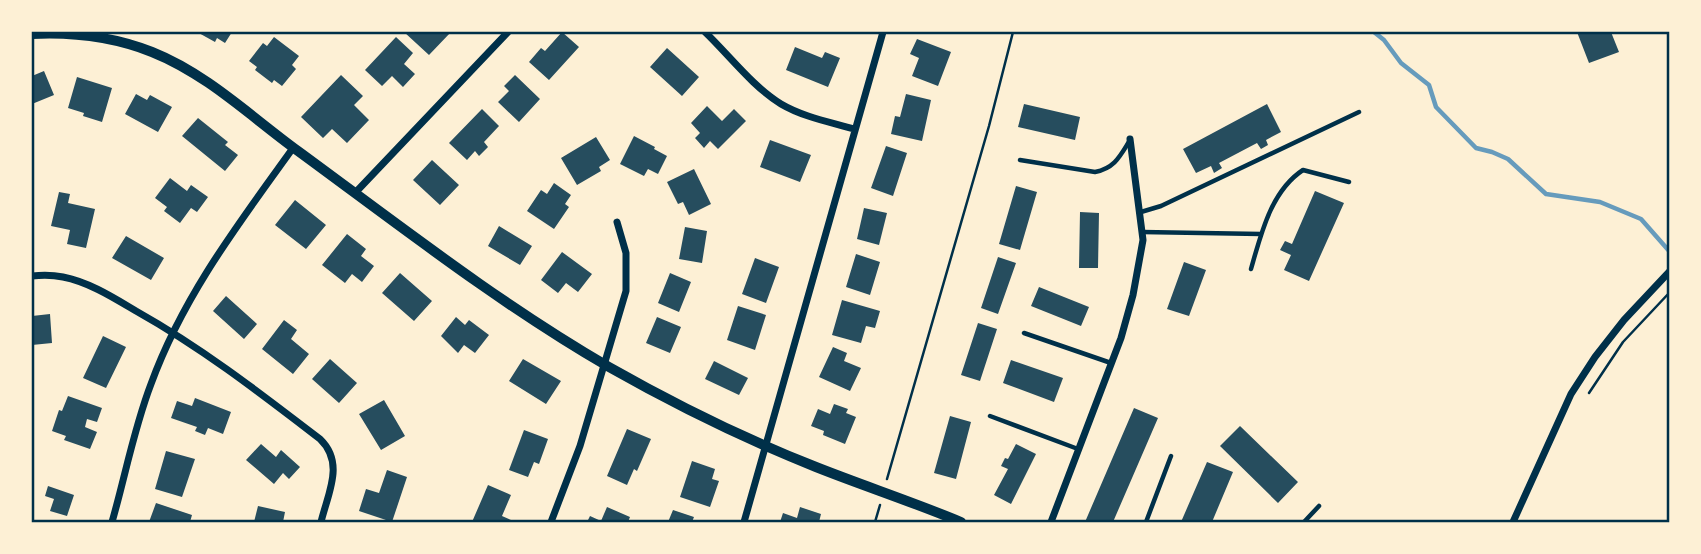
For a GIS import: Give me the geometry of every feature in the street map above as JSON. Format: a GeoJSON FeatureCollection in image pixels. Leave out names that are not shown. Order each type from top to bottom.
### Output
{"type":"FeatureCollection","features":[{"type":"Feature","properties":{"kind":"street"},"geometry":{"type":"LineString","coordinates":[[355,193],[508,32]]}},
{"type":"Feature","properties":{"kind":"street"},"geometry":{"type":"LineString","coordinates":[[705,32],[760,88],[781,103],[801,114],[854,129]]}},
{"type":"Feature","properties":{"kind":"street"},"geometry":{"type":"LineString","coordinates":[[744,523],[883,32]]}},
{"type":"Feature","properties":{"kind":"street"},"geometry":{"type":"LineString","coordinates":[[32,34],[92,36],[153,52],[208,82],[293,148],[539,324],[606,365],[702,416],[767,446],[961,523]]}},
{"type":"Feature","properties":{"kind":"street"},"geometry":{"type":"LineString","coordinates":[[1051,523],[1112,363],[1133,295],[1141,256],[1142,232],[1130,139]]}},
{"type":"Feature","properties":{"kind":"street"},"geometry":{"type":"LineString","coordinates":[[112,523],[150,385],[173,332],[211,261],[293,148]]}},
{"type":"Feature","properties":{"kind":"street"},"geometry":{"type":"LineString","coordinates":[[551,523],[580,446],[626,291],[626,253],[617,222]]}},
{"type":"Feature","properties":{"kind":"street"},"geometry":{"type":"LineString","coordinates":[[1513,523],[1571,394],[1624,320],[1670,271]]}},
{"type":"Feature","properties":{"kind":"street"},"geometry":{"type":"LineString","coordinates":[[32,276],[64,277],[82,283],[173,332],[231,370],[329,448],[334,469],[321,523]]}},
{"type":"Feature","properties":{"kind":"lane"},"geometry":{"type":"LineString","coordinates":[[1141,212],[1173,200],[1359,112]]}},
{"type":"Feature","properties":{"kind":"lane"},"geometry":{"type":"LineString","coordinates":[[1020,160],[1096,172],[1107,170],[1117,162],[1130,139]]}},
{"type":"Feature","properties":{"kind":"lane"},"geometry":{"type":"LineString","coordinates":[[1251,269],[1261,234],[1280,190],[1290,179],[1303,170],[1349,182]]}},
{"type":"Feature","properties":{"kind":"lane"},"geometry":{"type":"LineString","coordinates":[[1142,232],[1261,234]]}},
{"type":"Feature","properties":{"kind":"lane"},"geometry":{"type":"LineString","coordinates":[[1024,333],[1112,363]]}},
{"type":"Feature","properties":{"kind":"lane"},"geometry":{"type":"LineString","coordinates":[[990,416],[1079,449]]}},
{"type":"Feature","properties":{"kind":"lane"},"geometry":{"type":"LineString","coordinates":[[1146,523],[1171,456]]}},
{"type":"Feature","properties":{"kind":"lane"},"geometry":{"type":"LineString","coordinates":[[1304,523],[1319,506]]}},
{"type":"Feature","properties":{"kind":"path"},"geometry":{"type":"LineString","coordinates":[[887,478],[989,126],[1013,32]]}},
{"type":"Feature","properties":{"kind":"path"},"geometry":{"type":"LineString","coordinates":[[1589,393],[1623,342],[1670,292]]}},
{"type":"Feature","properties":{"kind":"path"},"geometry":{"type":"LineString","coordinates":[[875,523],[880,503]]}},
{"type":"Feature","properties":{"kind":"building"},"geometry":{"type":"Polygon","coordinates":[[[197,32],[232,32],[225,43],[217,38],[215,42],[197,32]]]}},
{"type":"Feature","properties":{"kind":"building"},"geometry":{"type":"Polygon","coordinates":[[[404,32],[451,32],[429,55],[404,32]]]}},
{"type":"Feature","properties":{"kind":"building"},"geometry":{"type":"Polygon","coordinates":[[[562,32],[579,47],[549,80],[529,62],[541,48],[545,51],[562,32]]]}},
{"type":"Feature","properties":{"kind":"building"},"geometry":{"type":"Polygon","coordinates":[[[1577,32],[1611,32],[1619,52],[1589,63],[1577,32]]]}},
{"type":"Feature","properties":{"kind":"building"},"geometry":{"type":"Polygon","coordinates":[[[274,37],[299,56],[292,65],[296,69],[282,86],[274,80],[272,83],[255,70],[257,67],[249,61],[263,43],[267,46],[274,37]]]}},
{"type":"Feature","properties":{"kind":"building"},"geometry":{"type":"Polygon","coordinates":[[[396,37],[413,53],[404,64],[415,74],[403,87],[392,76],[382,86],[365,70],[396,37]]]}},
{"type":"Feature","properties":{"kind":"building"},"geometry":{"type":"Polygon","coordinates":[[[917,39],[951,52],[938,86],[912,76],[919,58],[910,54],[917,39]]]}},
{"type":"Feature","properties":{"kind":"building"},"geometry":{"type":"Polygon","coordinates":[[[795,47],[822,58],[825,52],[840,58],[828,87],[786,70],[795,47]]]}},
{"type":"Feature","properties":{"kind":"building"},"geometry":{"type":"Polygon","coordinates":[[[667,48],[699,77],[682,96],[650,67],[667,48]]]}},
{"type":"Feature","properties":{"kind":"building"},"geometry":{"type":"Polygon","coordinates":[[[44,71],[54,95],[32,104],[32,76],[44,71]]]}},
{"type":"Feature","properties":{"kind":"building"},"geometry":{"type":"Polygon","coordinates":[[[341,75],[363,96],[354,105],[369,120],[347,143],[332,129],[323,138],[301,117],[341,75]]]}},
{"type":"Feature","properties":{"kind":"building"},"geometry":{"type":"Polygon","coordinates":[[[515,75],[540,99],[519,122],[498,102],[509,91],[504,86],[515,75]]]}},
{"type":"Feature","properties":{"kind":"building"},"geometry":{"type":"Polygon","coordinates":[[[77,77],[112,88],[102,122],[68,108],[77,77]]]}},
{"type":"Feature","properties":{"kind":"building"},"geometry":{"type":"Polygon","coordinates":[[[136,94],[147,100],[150,95],[172,107],[158,132],[125,114],[136,94]]]}},
{"type":"Feature","properties":{"kind":"building"},"geometry":{"type":"Polygon","coordinates":[[[906,94],[931,100],[922,141],[891,134],[895,116],[900,117],[906,94]]]}},
{"type":"Feature","properties":{"kind":"building"},"geometry":{"type":"Polygon","coordinates":[[[1024,104],[1080,117],[1075,140],[1018,127],[1024,104]]]}},
{"type":"Feature","properties":{"kind":"building"},"geometry":{"type":"Polygon","coordinates":[[[1267,104],[1281,132],[1266,140],[1268,145],[1261,149],[1257,143],[1219,163],[1222,168],[1214,173],[1211,166],[1196,173],[1183,149],[1267,104]]]}},
{"type":"Feature","properties":{"kind":"building"},"geometry":{"type":"Polygon","coordinates":[[[707,106],[722,121],[734,109],[746,121],[718,149],[710,141],[704,148],[695,138],[700,133],[691,123],[707,106]]]}},
{"type":"Feature","properties":{"kind":"building"},"geometry":{"type":"Polygon","coordinates":[[[482,109],[499,126],[484,142],[488,147],[479,156],[475,151],[467,160],[449,143],[482,109]]]}},
{"type":"Feature","properties":{"kind":"building"},"geometry":{"type":"Polygon","coordinates":[[[198,118],[228,142],[225,145],[238,155],[225,171],[182,136],[198,118]]]}},
{"type":"Feature","properties":{"kind":"building"},"geometry":{"type":"Polygon","coordinates":[[[634,136],[667,156],[658,174],[648,169],[644,176],[620,164],[634,136]]]}},
{"type":"Feature","properties":{"kind":"building"},"geometry":{"type":"Polygon","coordinates":[[[596,137],[610,160],[599,167],[601,171],[577,185],[561,158],[596,137]]]}},
{"type":"Feature","properties":{"kind":"building"},"geometry":{"type":"Polygon","coordinates":[[[770,140],[811,155],[800,182],[760,167],[770,140]]]}},
{"type":"Feature","properties":{"kind":"building"},"geometry":{"type":"Polygon","coordinates":[[[886,146],[907,153],[893,196],[871,188],[886,146]]]}},
{"type":"Feature","properties":{"kind":"building"},"geometry":{"type":"Polygon","coordinates":[[[432,160],[459,185],[440,205],[413,180],[432,160]]]}},
{"type":"Feature","properties":{"kind":"building"},"geometry":{"type":"Polygon","coordinates":[[[694,169],[711,204],[689,215],[683,202],[678,204],[667,182],[694,169]]]}},
{"type":"Feature","properties":{"kind":"building"},"geometry":{"type":"Polygon","coordinates":[[[170,178],[187,191],[191,185],[208,197],[197,212],[191,208],[180,223],[164,211],[167,207],[155,198],[170,178]]]}},
{"type":"Feature","properties":{"kind":"building"},"geometry":{"type":"Polygon","coordinates":[[[554,183],[571,195],[565,204],[569,207],[554,229],[527,211],[541,190],[547,194],[554,183]]]}},
{"type":"Feature","properties":{"kind":"building"},"geometry":{"type":"Polygon","coordinates":[[[1016,186],[1037,192],[1020,250],[999,244],[1016,186]]]}},
{"type":"Feature","properties":{"kind":"building"},"geometry":{"type":"Polygon","coordinates":[[[1315,191],[1344,203],[1309,281],[1284,270],[1291,255],[1280,250],[1285,241],[1292,244],[1315,191]]]}},
{"type":"Feature","properties":{"kind":"building"},"geometry":{"type":"Polygon","coordinates":[[[59,192],[70,194],[68,203],[95,209],[86,248],[67,244],[70,230],[51,226],[59,192]]]}},
{"type":"Feature","properties":{"kind":"building"},"geometry":{"type":"Polygon","coordinates":[[[295,200],[326,225],[306,249],[275,225],[295,200]]]}},
{"type":"Feature","properties":{"kind":"building"},"geometry":{"type":"Polygon","coordinates":[[[864,208],[887,213],[879,245],[857,239],[864,208]]]}},
{"type":"Feature","properties":{"kind":"building"},"geometry":{"type":"Polygon","coordinates":[[[1080,212],[1099,213],[1098,268],[1079,268],[1080,212]]]}},
{"type":"Feature","properties":{"kind":"building"},"geometry":{"type":"Polygon","coordinates":[[[499,226],[532,246],[520,265],[488,246],[499,226]]]}},
{"type":"Feature","properties":{"kind":"building"},"geometry":{"type":"Polygon","coordinates":[[[685,227],[707,231],[702,263],[679,259],[685,227]]]}},
{"type":"Feature","properties":{"kind":"building"},"geometry":{"type":"Polygon","coordinates":[[[347,234],[366,249],[361,256],[374,266],[362,282],[352,274],[345,283],[322,265],[347,234]]]}},
{"type":"Feature","properties":{"kind":"building"},"geometry":{"type":"Polygon","coordinates":[[[126,236],[164,258],[151,280],[112,258],[126,236]]]}},
{"type":"Feature","properties":{"kind":"building"},"geometry":{"type":"Polygon","coordinates":[[[562,252],[592,274],[578,292],[566,283],[558,293],[541,280],[562,252]]]}},
{"type":"Feature","properties":{"kind":"building"},"geometry":{"type":"Polygon","coordinates":[[[856,254],[880,262],[870,295],[846,287],[856,254]]]}},
{"type":"Feature","properties":{"kind":"building"},"geometry":{"type":"Polygon","coordinates":[[[998,257],[1016,263],[998,314],[981,308],[998,257]]]}},
{"type":"Feature","properties":{"kind":"building"},"geometry":{"type":"Polygon","coordinates":[[[755,258],[779,267],[766,303],[742,294],[755,258]]]}},
{"type":"Feature","properties":{"kind":"building"},"geometry":{"type":"Polygon","coordinates":[[[1184,262],[1206,270],[1189,316],[1167,309],[1184,262]]]}},
{"type":"Feature","properties":{"kind":"building"},"geometry":{"type":"Polygon","coordinates":[[[400,273],[432,301],[414,321],[382,293],[400,273]]]}},
{"type":"Feature","properties":{"kind":"building"},"geometry":{"type":"Polygon","coordinates":[[[670,273],[691,282],[679,312],[658,303],[670,273]]]}},
{"type":"Feature","properties":{"kind":"building"},"geometry":{"type":"Polygon","coordinates":[[[1039,287],[1089,307],[1081,326],[1031,306],[1039,287]]]}},
{"type":"Feature","properties":{"kind":"building"},"geometry":{"type":"Polygon","coordinates":[[[226,296],[257,324],[244,339],[213,311],[226,296]]]}},
{"type":"Feature","properties":{"kind":"building"},"geometry":{"type":"Polygon","coordinates":[[[842,300],[880,311],[875,328],[866,326],[861,343],[832,335],[842,300]]]}},
{"type":"Feature","properties":{"kind":"building"},"geometry":{"type":"Polygon","coordinates":[[[738,306],[766,315],[755,350],[727,340],[738,306]]]}},
{"type":"Feature","properties":{"kind":"building"},"geometry":{"type":"Polygon","coordinates":[[[50,314],[52,343],[32,345],[32,316],[50,314]]]}},
{"type":"Feature","properties":{"kind":"building"},"geometry":{"type":"Polygon","coordinates":[[[456,317],[465,325],[469,320],[489,335],[475,353],[464,345],[458,353],[441,336],[456,317]]]}},
{"type":"Feature","properties":{"kind":"building"},"geometry":{"type":"Polygon","coordinates":[[[657,317],[681,327],[670,353],[646,343],[657,317]]]}},
{"type":"Feature","properties":{"kind":"building"},"geometry":{"type":"Polygon","coordinates":[[[284,320],[297,330],[291,339],[309,354],[293,374],[262,349],[284,320]]]}},
{"type":"Feature","properties":{"kind":"building"},"geometry":{"type":"Polygon","coordinates":[[[978,323],[997,329],[980,381],[961,375],[978,323]]]}},
{"type":"Feature","properties":{"kind":"building"},"geometry":{"type":"Polygon","coordinates":[[[103,336],[126,347],[106,388],[83,378],[103,336]]]}},
{"type":"Feature","properties":{"kind":"building"},"geometry":{"type":"Polygon","coordinates":[[[833,347],[847,353],[844,361],[861,368],[850,391],[819,377],[833,347]]]}},
{"type":"Feature","properties":{"kind":"building"},"geometry":{"type":"Polygon","coordinates":[[[330,359],[357,383],[339,403],[312,379],[330,359]]]}},
{"type":"Feature","properties":{"kind":"building"},"geometry":{"type":"Polygon","coordinates":[[[523,359],[561,381],[546,404],[509,381],[523,359]]]}},
{"type":"Feature","properties":{"kind":"building"},"geometry":{"type":"Polygon","coordinates":[[[1011,360],[1063,378],[1054,402],[1003,383],[1011,360]]]}},
{"type":"Feature","properties":{"kind":"building"},"geometry":{"type":"Polygon","coordinates":[[[714,361],[748,378],[739,395],[705,379],[714,361]]]}},
{"type":"Feature","properties":{"kind":"building"},"geometry":{"type":"Polygon","coordinates":[[[68,396],[102,408],[97,422],[87,419],[85,427],[97,432],[90,449],[64,440],[66,436],[52,431],[59,410],[62,411],[68,396]]]}},
{"type":"Feature","properties":{"kind":"building"},"geometry":{"type":"Polygon","coordinates":[[[195,398],[231,412],[223,434],[208,428],[205,435],[195,431],[197,427],[171,418],[177,401],[192,406],[195,398]]]}},
{"type":"Feature","properties":{"kind":"building"},"geometry":{"type":"Polygon","coordinates":[[[384,400],[405,436],[381,450],[359,414],[384,400]]]}},
{"type":"Feature","properties":{"kind":"building"},"geometry":{"type":"Polygon","coordinates":[[[834,404],[848,409],[846,413],[856,417],[845,444],[823,435],[824,431],[811,426],[818,409],[830,414],[834,404]]]}},
{"type":"Feature","properties":{"kind":"building"},"geometry":{"type":"Polygon","coordinates":[[[1134,408],[1158,418],[1113,522],[1085,522],[1134,408]]]}},
{"type":"Feature","properties":{"kind":"building"},"geometry":{"type":"Polygon","coordinates":[[[950,416],[971,422],[956,479],[934,473],[950,416]]]}},
{"type":"Feature","properties":{"kind":"building"},"geometry":{"type":"Polygon","coordinates":[[[1240,426],[1298,482],[1278,503],[1220,446],[1240,426]]]}},
{"type":"Feature","properties":{"kind":"building"},"geometry":{"type":"Polygon","coordinates":[[[627,429],[651,439],[637,471],[634,469],[627,485],[607,476],[627,429]]]}},
{"type":"Feature","properties":{"kind":"building"},"geometry":{"type":"Polygon","coordinates":[[[524,430],[548,439],[539,464],[534,462],[528,477],[509,470],[524,430]]]}},
{"type":"Feature","properties":{"kind":"building"},"geometry":{"type":"Polygon","coordinates":[[[261,444],[276,457],[281,450],[300,467],[289,479],[283,473],[274,484],[246,460],[261,444]]]}},
{"type":"Feature","properties":{"kind":"building"},"geometry":{"type":"Polygon","coordinates":[[[1016,444],[1036,454],[1011,504],[994,495],[1008,469],[1001,466],[1016,444]]]}},
{"type":"Feature","properties":{"kind":"building"},"geometry":{"type":"Polygon","coordinates":[[[166,451],[195,459],[182,497],[155,489],[166,451]]]}},
{"type":"Feature","properties":{"kind":"building"},"geometry":{"type":"Polygon","coordinates":[[[692,461],[715,469],[712,479],[719,481],[710,507],[680,497],[692,461]]]}},
{"type":"Feature","properties":{"kind":"building"},"geometry":{"type":"Polygon","coordinates":[[[1207,462],[1233,472],[1212,522],[1181,522],[1207,462]]]}},
{"type":"Feature","properties":{"kind":"building"},"geometry":{"type":"Polygon","coordinates":[[[387,470],[407,477],[392,522],[359,511],[366,489],[379,493],[387,470]]]}},
{"type":"Feature","properties":{"kind":"building"},"geometry":{"type":"Polygon","coordinates":[[[488,485],[511,495],[502,516],[511,520],[510,522],[472,522],[488,485]]]}},
{"type":"Feature","properties":{"kind":"building"},"geometry":{"type":"Polygon","coordinates":[[[48,486],[74,495],[67,516],[50,511],[54,499],[45,496],[48,486]]]}},
{"type":"Feature","properties":{"kind":"building"},"geometry":{"type":"Polygon","coordinates":[[[156,503],[192,515],[190,522],[149,522],[156,503]]]}},
{"type":"Feature","properties":{"kind":"building"},"geometry":{"type":"Polygon","coordinates":[[[258,506],[285,512],[283,522],[254,522],[258,506]]]}},
{"type":"Feature","properties":{"kind":"building"},"geometry":{"type":"Polygon","coordinates":[[[607,507],[630,517],[628,522],[587,522],[590,516],[601,521],[607,507]]]}},
{"type":"Feature","properties":{"kind":"building"},"geometry":{"type":"Polygon","coordinates":[[[800,507],[821,514],[819,522],[780,522],[783,513],[797,518],[800,507]]]}},
{"type":"Feature","properties":{"kind":"building"},"geometry":{"type":"Polygon","coordinates":[[[673,510],[694,517],[692,522],[668,522],[673,510]]]}},
{"type":"Feature","properties":{"kind":"waterway"},"geometry":{"type":"LineString","coordinates":[[1374,32],[1384,40],[1401,63],[1429,85],[1436,107],[1476,148],[1508,159],[1546,194],[1600,202],[1641,219],[1670,252]]}}]}
